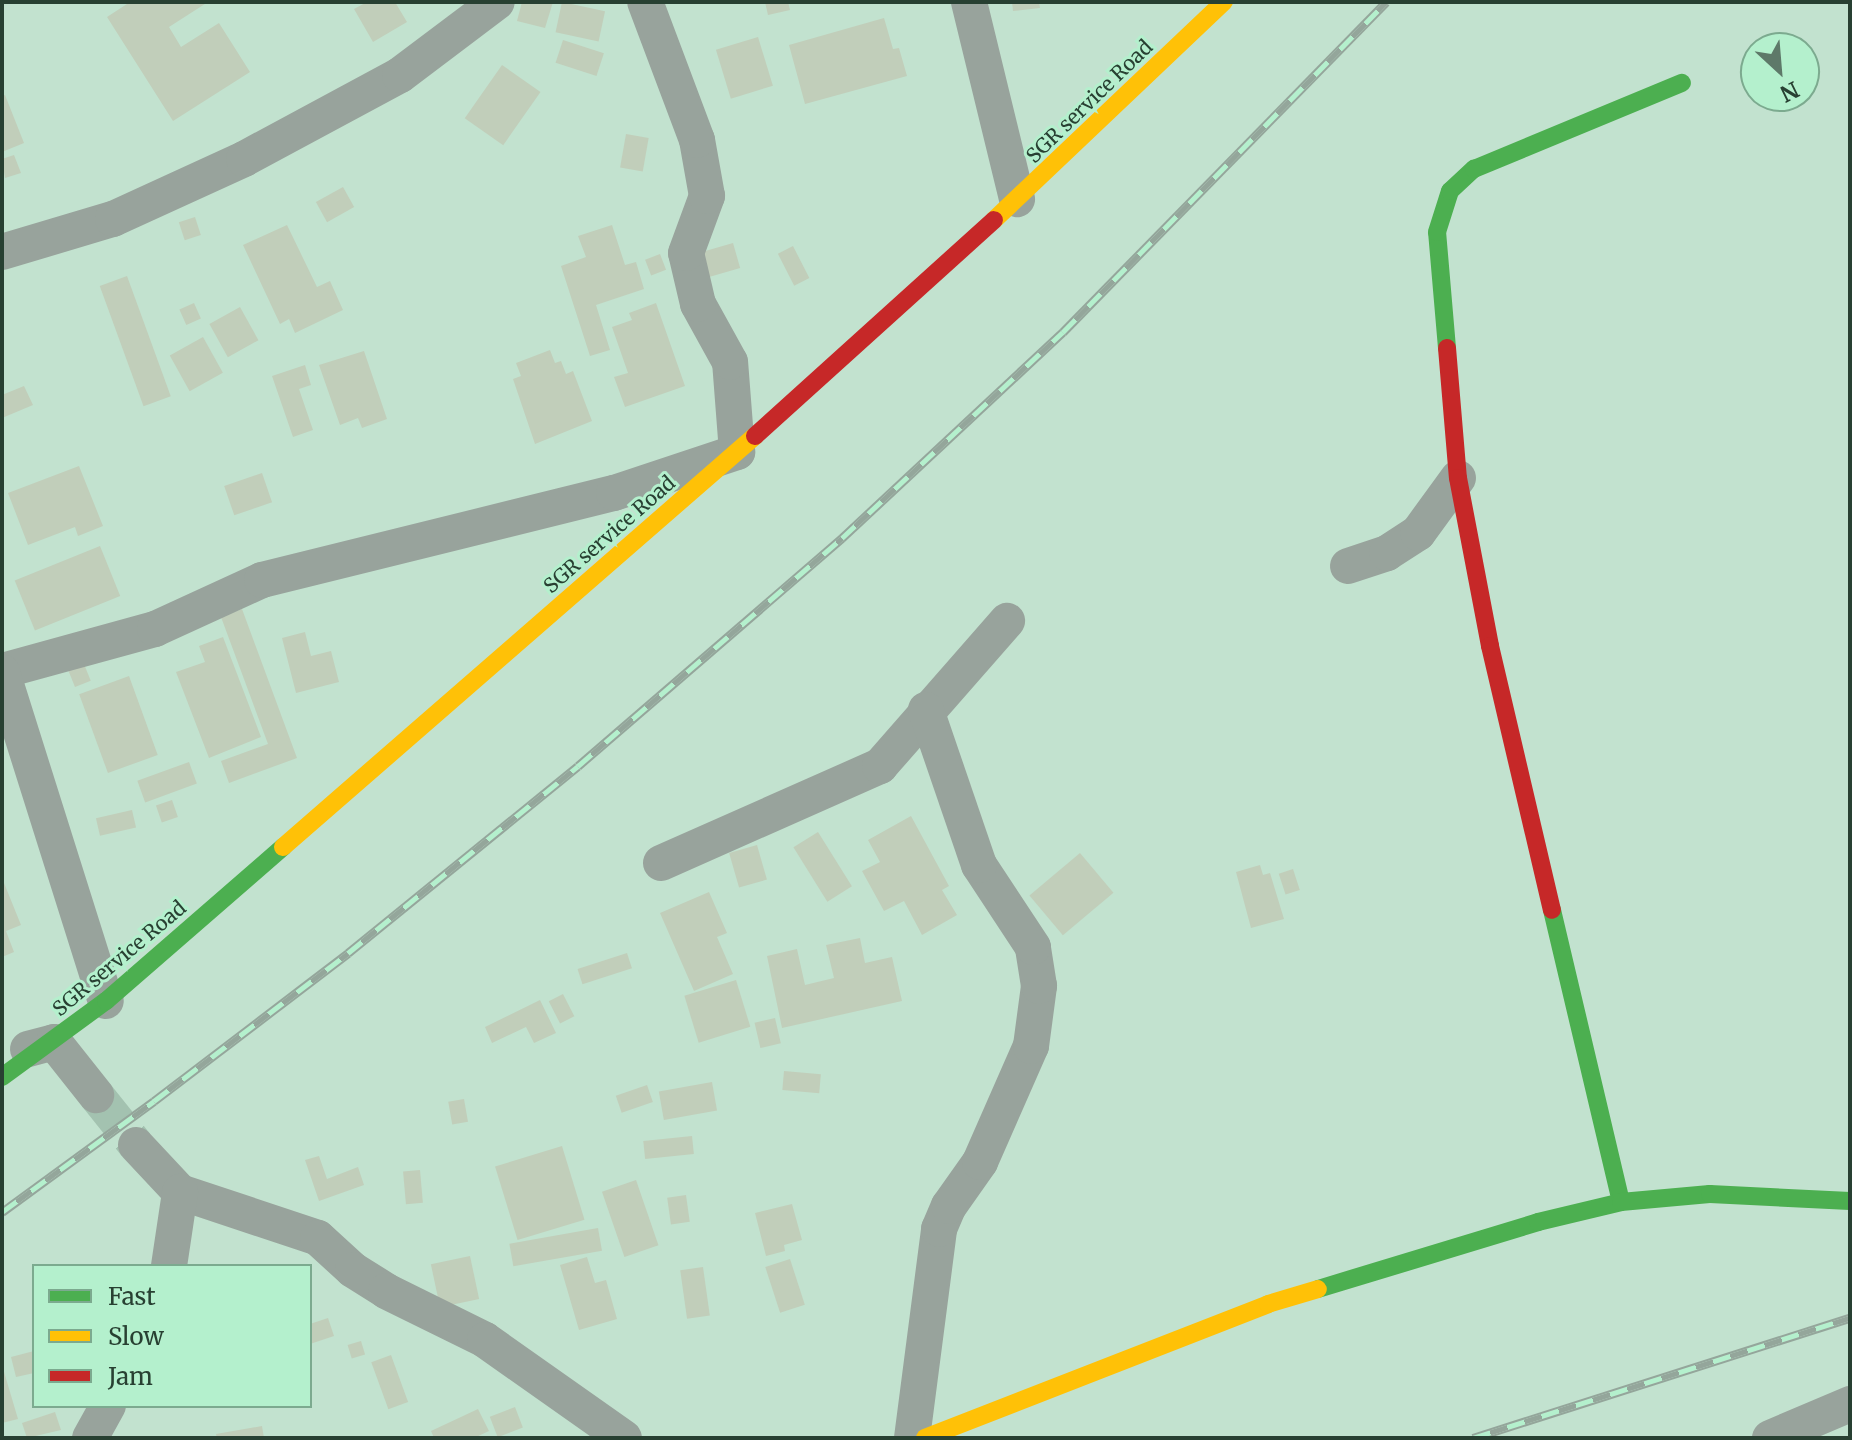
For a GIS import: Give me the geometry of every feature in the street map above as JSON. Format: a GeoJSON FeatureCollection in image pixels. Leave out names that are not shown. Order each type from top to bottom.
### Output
{"type":"FeatureCollection","features":[{"type":"Feature","properties":{"kind":"street"},"geometry":{"type":"LineString","coordinates":[[2,252],[113,219],[244,159],[400,75],[497,2]]}},
{"type":"Feature","properties":{"kind":"street"},"geometry":{"type":"LineString","coordinates":[[106,1001],[2,672],[155,629],[262,580],[614,493],[737,452],[730,362],[698,304],[686,253],[707,196],[697,140],[645,2]]}},
{"type":"Feature","properties":{"kind":"street"},"geometry":{"type":"LineString","coordinates":[[969,2],[1017,199]]}},
{"type":"Feature","properties":{"kind":"street","name":"SGR service Road"},"geometry":{"type":"LineString","coordinates":[[2,1077],[54,1042],[106,1001],[737,452],[1017,199],[1224,2]]}},
{"type":"Feature","properties":{"kind":"street"},"geometry":{"type":"LineString","coordinates":[[1621,1202],[1490,646],[1458,478],[1437,232],[1450,191],[1474,169],[1682,83]]}},
{"type":"Feature","properties":{"kind":"street"},"geometry":{"type":"LineString","coordinates":[[1348,566],[1387,553],[1418,533],[1458,478]]}},
{"type":"Feature","properties":{"kind":"street"},"geometry":{"type":"LineString","coordinates":[[661,863],[880,766],[1007,621]]}},
{"type":"Feature","properties":{"kind":"street"},"geometry":{"type":"LineString","coordinates":[[912,1438],[939,1229],[949,1206],[980,1162],[1031,1046],[1039,986],[1033,947],[979,865],[926,710]]}},
{"type":"Feature","properties":{"kind":"street"},"geometry":{"type":"LineString","coordinates":[[2,1056],[54,1042],[96,1095]]}},
{"type":"Feature","properties":{"kind":"street"},"geometry":{"type":"LineString","coordinates":[[136,1145],[180,1192],[318,1238],[353,1270],[485,1340],[624,1438]]}},
{"type":"Feature","properties":{"kind":"street"},"geometry":{"type":"LineString","coordinates":[[169,1264],[180,1192]]}},
{"type":"Feature","properties":{"kind":"street"},"geometry":{"type":"LineString","coordinates":[[925,1438],[1268,1304],[1538,1222],[1621,1202],[1710,1194],[1850,1201]]}},
{"type":"Feature","properties":{"kind":"street"},"geometry":{"type":"LineString","coordinates":[[1770,1438],[1850,1404]]}},
{"type":"Feature","properties":{"kind":"street"},"geometry":{"type":"LineString","coordinates":[[90,1438],[107,1408]]}},
{"type":"Feature","properties":{"kind":"building"},"geometry":{"type":"Polygon","coordinates":[[[130,2],[208,2],[169,27],[181,47],[219,23],[250,72],[173,121],[107,17],[130,2]]]}},
{"type":"Feature","properties":{"kind":"building"},"geometry":{"type":"Polygon","coordinates":[[[367,2],[395,2],[407,22],[373,42],[354,9],[367,2]]]}},
{"type":"Feature","properties":{"kind":"building"},"geometry":{"type":"Polygon","coordinates":[[[522,2],[553,2],[545,28],[517,21],[522,2]]]}},
{"type":"Feature","properties":{"kind":"building"},"geometry":{"type":"Polygon","coordinates":[[[562,2],[605,11],[599,41],[556,32],[562,2]]]}},
{"type":"Feature","properties":{"kind":"building"},"geometry":{"type":"Polygon","coordinates":[[[765,2],[788,2],[790,10],[768,15],[765,2]]]}},
{"type":"Feature","properties":{"kind":"building"},"geometry":{"type":"Polygon","coordinates":[[[1012,2],[1039,2],[1040,8],[1013,11],[1012,2]]]}},
{"type":"Feature","properties":{"kind":"building"},"geometry":{"type":"Polygon","coordinates":[[[884,18],[893,49],[899,48],[907,76],[805,104],[789,45],[884,18]]]}},
{"type":"Feature","properties":{"kind":"building"},"geometry":{"type":"Polygon","coordinates":[[[758,37],[773,86],[731,99],[716,50],[758,37]]]}},
{"type":"Feature","properties":{"kind":"building"},"geometry":{"type":"Polygon","coordinates":[[[563,40],[604,53],[596,76],[556,63],[563,40]]]}},
{"type":"Feature","properties":{"kind":"building"},"geometry":{"type":"Polygon","coordinates":[[[502,65],[541,92],[503,145],[465,118],[502,65]]]}},
{"type":"Feature","properties":{"kind":"building"},"geometry":{"type":"Polygon","coordinates":[[[5,95],[24,143],[2,152],[2,96],[5,95]]]}},
{"type":"Feature","properties":{"kind":"building"},"geometry":{"type":"Polygon","coordinates":[[[626,134],[649,138],[643,171],[620,167],[626,134]]]}},
{"type":"Feature","properties":{"kind":"building"},"geometry":{"type":"Polygon","coordinates":[[[14,155],[21,173],[5,178],[2,159],[14,155]]]}},
{"type":"Feature","properties":{"kind":"building"},"geometry":{"type":"Polygon","coordinates":[[[343,187],[354,207],[327,222],[316,202],[343,187]]]}},
{"type":"Feature","properties":{"kind":"building"},"geometry":{"type":"Polygon","coordinates":[[[195,217],[201,235],[185,240],[179,222],[195,217]]]}},
{"type":"Feature","properties":{"kind":"building"},"geometry":{"type":"Polygon","coordinates":[[[287,225],[317,287],[330,281],[343,310],[295,333],[289,319],[280,324],[243,245],[287,225]]]}},
{"type":"Feature","properties":{"kind":"building"},"geometry":{"type":"Polygon","coordinates":[[[612,225],[625,265],[636,262],[644,289],[596,305],[610,350],[590,356],[561,266],[586,257],[578,236],[612,225]]]}},
{"type":"Feature","properties":{"kind":"building"},"geometry":{"type":"Polygon","coordinates":[[[733,243],[740,268],[707,278],[699,253],[733,243]]]}},
{"type":"Feature","properties":{"kind":"building"},"geometry":{"type":"Polygon","coordinates":[[[793,246],[809,278],[794,286],[778,254],[793,246]]]}},
{"type":"Feature","properties":{"kind":"building"},"geometry":{"type":"Polygon","coordinates":[[[660,254],[666,270],[651,276],[645,260],[660,254]]]}},
{"type":"Feature","properties":{"kind":"building"},"geometry":{"type":"Polygon","coordinates":[[[127,276],[171,396],[144,406],[100,286],[127,276]]]}},
{"type":"Feature","properties":{"kind":"building"},"geometry":{"type":"Polygon","coordinates":[[[194,303],[201,319],[186,325],[179,310],[194,303]]]}},
{"type":"Feature","properties":{"kind":"building"},"geometry":{"type":"Polygon","coordinates":[[[656,303],[685,386],[625,407],[614,377],[628,373],[612,327],[632,320],[629,313],[656,303]]]}},
{"type":"Feature","properties":{"kind":"building"},"geometry":{"type":"Polygon","coordinates":[[[240,307],[258,340],[228,357],[209,324],[240,307]]]}},
{"type":"Feature","properties":{"kind":"building"},"geometry":{"type":"Polygon","coordinates":[[[203,337],[223,373],[190,391],[170,355],[203,337]]]}},
{"type":"Feature","properties":{"kind":"building"},"geometry":{"type":"Polygon","coordinates":[[[550,350],[555,363],[561,361],[566,374],[573,371],[592,421],[535,444],[513,379],[521,376],[516,363],[550,350]]]}},
{"type":"Feature","properties":{"kind":"building"},"geometry":{"type":"Polygon","coordinates":[[[364,351],[387,419],[362,428],[358,418],[340,425],[319,365],[364,351]]]}},
{"type":"Feature","properties":{"kind":"building"},"geometry":{"type":"Polygon","coordinates":[[[305,365],[311,385],[299,389],[313,430],[293,437],[272,376],[305,365]]]}},
{"type":"Feature","properties":{"kind":"building"},"geometry":{"type":"Polygon","coordinates":[[[24,386],[33,405],[2,418],[2,395],[24,386]]]}},
{"type":"Feature","properties":{"kind":"building"},"geometry":{"type":"Polygon","coordinates":[[[79,466],[103,526],[78,536],[75,527],[28,545],[8,493],[79,466]]]}},
{"type":"Feature","properties":{"kind":"building"},"geometry":{"type":"Polygon","coordinates":[[[262,473],[272,502],[234,515],[224,486],[262,473]]]}},
{"type":"Feature","properties":{"kind":"building"},"geometry":{"type":"Polygon","coordinates":[[[100,546],[120,596],[35,631],[15,580],[100,546]]]}},
{"type":"Feature","properties":{"kind":"building"},"geometry":{"type":"Polygon","coordinates":[[[242,609],[297,758],[229,783],[221,761],[268,744],[221,617],[242,609]]]}},
{"type":"Feature","properties":{"kind":"building"},"geometry":{"type":"Polygon","coordinates":[[[305,632],[311,656],[331,651],[339,682],[296,693],[282,638],[305,632]]]}},
{"type":"Feature","properties":{"kind":"building"},"geometry":{"type":"Polygon","coordinates":[[[223,637],[261,737],[209,758],[176,672],[205,662],[199,646],[223,637]]]}},
{"type":"Feature","properties":{"kind":"building"},"geometry":{"type":"Polygon","coordinates":[[[84,664],[91,681],[75,687],[68,670],[84,664]]]}},
{"type":"Feature","properties":{"kind":"building"},"geometry":{"type":"Polygon","coordinates":[[[129,676],[158,755],[108,773],[79,694],[129,676]]]}},
{"type":"Feature","properties":{"kind":"building"},"geometry":{"type":"Polygon","coordinates":[[[189,762],[197,784],[145,802],[137,781],[189,762]]]}},
{"type":"Feature","properties":{"kind":"building"},"geometry":{"type":"Polygon","coordinates":[[[172,800],[178,817],[162,823],[156,806],[172,800]]]}},
{"type":"Feature","properties":{"kind":"building"},"geometry":{"type":"Polygon","coordinates":[[[132,810],[136,828],[100,836],[96,818],[132,810]]]}},
{"type":"Feature","properties":{"kind":"building"},"geometry":{"type":"Polygon","coordinates":[[[911,816],[949,886],[942,890],[957,915],[922,935],[904,901],[884,911],[862,871],[880,862],[868,840],[911,816]]]}},
{"type":"Feature","properties":{"kind":"building"},"geometry":{"type":"Polygon","coordinates":[[[818,832],[852,886],[827,902],[793,847],[818,832]]]}},
{"type":"Feature","properties":{"kind":"building"},"geometry":{"type":"Polygon","coordinates":[[[757,845],[767,880],[739,888],[729,853],[757,845]]]}},
{"type":"Feature","properties":{"kind":"building"},"geometry":{"type":"Polygon","coordinates":[[[1080,853],[1113,893],[1063,935],[1029,895],[1080,853]]]}},
{"type":"Feature","properties":{"kind":"building"},"geometry":{"type":"Polygon","coordinates":[[[1260,865],[1263,875],[1270,873],[1284,919],[1251,928],[1236,872],[1260,865]]]}},
{"type":"Feature","properties":{"kind":"building"},"geometry":{"type":"Polygon","coordinates":[[[1293,869],[1300,890],[1286,895],[1279,874],[1293,869]]]}},
{"type":"Feature","properties":{"kind":"building"},"geometry":{"type":"Polygon","coordinates":[[[2,878],[21,925],[6,931],[14,952],[2,957],[2,878]]]}},
{"type":"Feature","properties":{"kind":"building"},"geometry":{"type":"Polygon","coordinates":[[[709,892],[727,933],[717,937],[733,974],[694,991],[660,913],[709,892]]]}},
{"type":"Feature","properties":{"kind":"building"},"geometry":{"type":"Polygon","coordinates":[[[860,938],[865,963],[892,957],[902,1001],[782,1028],[767,956],[797,949],[805,985],[834,978],[826,945],[860,938]]]}},
{"type":"Feature","properties":{"kind":"building"},"geometry":{"type":"Polygon","coordinates":[[[627,953],[632,968],[582,984],[578,969],[627,953]]]}},
{"type":"Feature","properties":{"kind":"building"},"geometry":{"type":"Polygon","coordinates":[[[736,980],[750,1027],[699,1043],[684,996],[736,980]]]}},
{"type":"Feature","properties":{"kind":"building"},"geometry":{"type":"Polygon","coordinates":[[[563,994],[574,1016],[560,1024],[549,1001],[563,994]]]}},
{"type":"Feature","properties":{"kind":"building"},"geometry":{"type":"Polygon","coordinates":[[[540,1000],[556,1033],[534,1043],[526,1027],[492,1043],[485,1027],[540,1000]]]}},
{"type":"Feature","properties":{"kind":"building"},"geometry":{"type":"Polygon","coordinates":[[[775,1018],[781,1043],[760,1048],[755,1023],[775,1018]]]}},
{"type":"Feature","properties":{"kind":"building"},"geometry":{"type":"Polygon","coordinates":[[[784,1071],[821,1074],[819,1093],[782,1090],[784,1071]]]}},
{"type":"Feature","properties":{"kind":"building"},"geometry":{"type":"Polygon","coordinates":[[[712,1082],[717,1111],[664,1120],[659,1091],[712,1082]]]}},
{"type":"Feature","properties":{"kind":"building"},"geometry":{"type":"Polygon","coordinates":[[[647,1085],[653,1102],[622,1113],[616,1096],[647,1085]]]}},
{"type":"Feature","properties":{"kind":"building"},"geometry":{"type":"Polygon","coordinates":[[[464,1099],[468,1122],[452,1124],[448,1102],[464,1099]]]}},
{"type":"Feature","properties":{"kind":"building"},"geometry":{"type":"Polygon","coordinates":[[[692,1136],[694,1154],[645,1159],[643,1141],[692,1136]]]}},
{"type":"Feature","properties":{"kind":"building"},"geometry":{"type":"Polygon","coordinates":[[[562,1146],[585,1220],[518,1240],[495,1166],[562,1146]]]}},
{"type":"Feature","properties":{"kind":"building"},"geometry":{"type":"Polygon","coordinates":[[[319,1156],[327,1179],[358,1167],[364,1185],[319,1201],[305,1160],[319,1156]]]}},
{"type":"Feature","properties":{"kind":"building"},"geometry":{"type":"Polygon","coordinates":[[[420,1170],[423,1203],[406,1204],[403,1171],[420,1170]]]}},
{"type":"Feature","properties":{"kind":"building"},"geometry":{"type":"Polygon","coordinates":[[[636,1180],[658,1245],[624,1257],[602,1192],[636,1180]]]}},
{"type":"Feature","properties":{"kind":"building"},"geometry":{"type":"Polygon","coordinates":[[[686,1195],[690,1222],[671,1224],[667,1198],[686,1195]]]}},
{"type":"Feature","properties":{"kind":"building"},"geometry":{"type":"Polygon","coordinates":[[[792,1204],[802,1240],[784,1245],[785,1251],[766,1256],[755,1213],[792,1204]]]}},
{"type":"Feature","properties":{"kind":"building"},"geometry":{"type":"Polygon","coordinates":[[[598,1228],[602,1251],[513,1266],[509,1244],[598,1228]]]}},
{"type":"Feature","properties":{"kind":"building"},"geometry":{"type":"Polygon","coordinates":[[[470,1256],[479,1299],[440,1307],[431,1264],[470,1256]]]}},
{"type":"Feature","properties":{"kind":"building"},"geometry":{"type":"Polygon","coordinates":[[[587,1257],[595,1283],[606,1280],[617,1319],[579,1330],[560,1265],[587,1257]]]}},
{"type":"Feature","properties":{"kind":"building"},"geometry":{"type":"Polygon","coordinates":[[[790,1259],[805,1305],[780,1313],[765,1267],[790,1259]]]}},
{"type":"Feature","properties":{"kind":"building"},"geometry":{"type":"Polygon","coordinates":[[[703,1267],[710,1316],[687,1319],[680,1270],[703,1267]]]}},
{"type":"Feature","properties":{"kind":"building"},"geometry":{"type":"Polygon","coordinates":[[[328,1318],[334,1336],[312,1343],[312,1323],[328,1318]]]}},
{"type":"Feature","properties":{"kind":"building"},"geometry":{"type":"Polygon","coordinates":[[[361,1341],[365,1354],[352,1358],[348,1345],[361,1341]]]}},
{"type":"Feature","properties":{"kind":"building"},"geometry":{"type":"Polygon","coordinates":[[[32,1352],[32,1373],[16,1377],[11,1357],[32,1352]]]}},
{"type":"Feature","properties":{"kind":"building"},"geometry":{"type":"Polygon","coordinates":[[[391,1355],[408,1402],[388,1409],[371,1362],[391,1355]]]}},
{"type":"Feature","properties":{"kind":"building"},"geometry":{"type":"Polygon","coordinates":[[[2,1365],[18,1419],[2,1423],[2,1365]]]}},
{"type":"Feature","properties":{"kind":"building"},"geometry":{"type":"Polygon","coordinates":[[[515,1407],[523,1428],[498,1437],[490,1417],[515,1407]]]}},
{"type":"Feature","properties":{"kind":"building"},"geometry":{"type":"Polygon","coordinates":[[[478,1409],[489,1431],[474,1438],[434,1438],[431,1431],[478,1409]]]}},
{"type":"Feature","properties":{"kind":"building"},"geometry":{"type":"Polygon","coordinates":[[[55,1412],[61,1430],[27,1438],[22,1423],[55,1412]]]}},
{"type":"Feature","properties":{"kind":"building"},"geometry":{"type":"Polygon","coordinates":[[[262,1426],[264,1438],[217,1438],[216,1434],[262,1426]]]}},
{"type":"Feature","properties":{"kind":"tunnel"},"geometry":{"type":"LineString","coordinates":[[96,1095],[136,1145]]}},
{"type":"Feature","properties":{"kind":"railway"},"geometry":{"type":"LineString","coordinates":[[2,1212],[348,953],[578,766],[842,538],[1063,332],[1386,2]]}},
{"type":"Feature","properties":{"kind":"railway"},"geometry":{"type":"LineString","coordinates":[[1473,1438],[1850,1318]]}},
{"type":"Feature","properties":{"kind":"traffic: fast"},"geometry":{"type":"LineString","coordinates":[[1447,348],[1437,232],[1450,191],[1474,169],[1682,83]]}},
{"type":"Feature","properties":{"kind":"traffic: fast"},"geometry":{"type":"LineString","coordinates":[[2,1077],[106,1001],[283,847]]}},
{"type":"Feature","properties":{"kind":"traffic: fast"},"geometry":{"type":"LineString","coordinates":[[1552,910],[1621,1202]]}},
{"type":"Feature","properties":{"kind":"traffic: fast"},"geometry":{"type":"LineString","coordinates":[[1318,1289],[1538,1222],[1621,1202],[1710,1194],[1850,1201]]}},
{"type":"Feature","properties":{"kind":"traffic: slow"},"geometry":{"type":"LineString","coordinates":[[994,220],[1224,2]]}},
{"type":"Feature","properties":{"kind":"traffic: slow"},"geometry":{"type":"LineString","coordinates":[[283,847],[755,436]]}},
{"type":"Feature","properties":{"kind":"traffic: slow"},"geometry":{"type":"LineString","coordinates":[[925,1438],[1268,1304],[1318,1289]]}},
{"type":"Feature","properties":{"kind":"traffic: jam"},"geometry":{"type":"LineString","coordinates":[[755,436],[994,220]]}},
{"type":"Feature","properties":{"kind":"traffic: jam"},"geometry":{"type":"LineString","coordinates":[[1447,348],[1458,478],[1490,646],[1552,910]]}}]}
